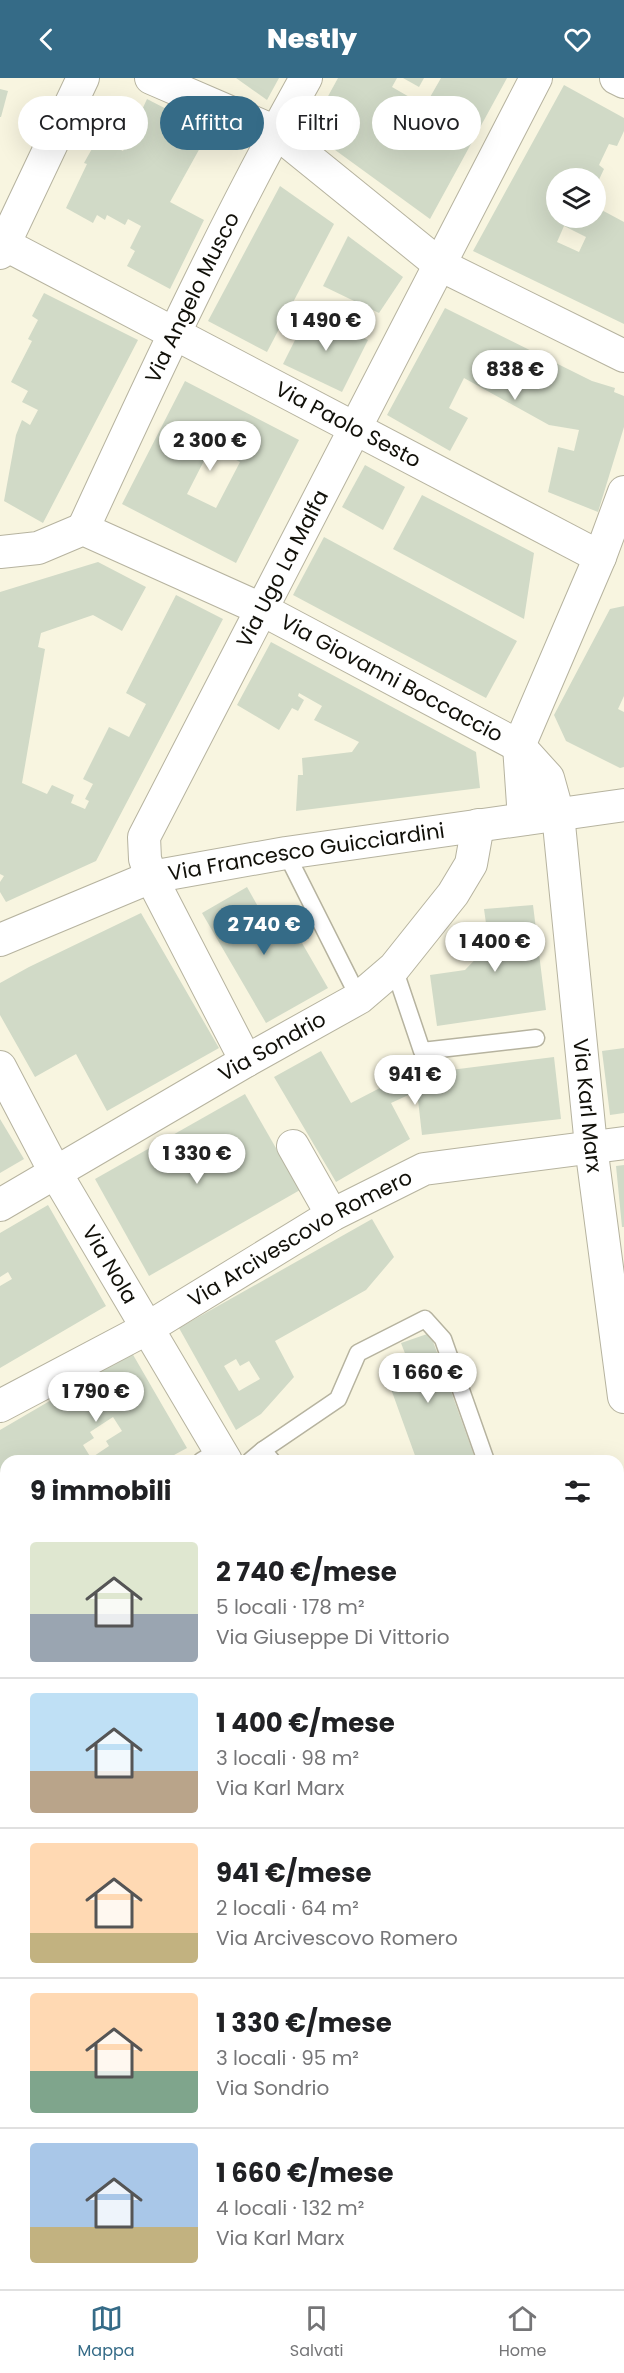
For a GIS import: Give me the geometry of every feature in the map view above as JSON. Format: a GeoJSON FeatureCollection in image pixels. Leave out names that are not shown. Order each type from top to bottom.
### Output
{"type":"FeatureCollection","features":[{"type":"Feature","properties":{"kind":"street"},"geometry":{"type":"LineString","coordinates":[[1,246],[83,78]]}},
{"type":"Feature","properties":{"kind":"street"},"geometry":{"type":"LineString","coordinates":[[151,78],[276,132]]}},
{"type":"Feature","properties":{"kind":"street","name":"Via Angelo Musco"},"geometry":{"type":"LineString","coordinates":[[296,96],[306,78]]}},
{"type":"Feature","properties":{"kind":"street","name":"Via Ugo La Malfa"},"geometry":{"type":"LineString","coordinates":[[246,1061],[151,877],[145,859],[144,837],[536,78]]}},
{"type":"Feature","properties":{"kind":"street"},"geometry":{"type":"LineString","coordinates":[[616,78],[624,82]]}},
{"type":"Feature","properties":{"kind":"street","name":"Via Angelo Musco"},"geometry":{"type":"LineString","coordinates":[[83,529],[174,333],[276,132]]}},
{"type":"Feature","properties":{"kind":"street"},"geometry":{"type":"LineString","coordinates":[[298,150],[440,265],[624,356]]}},
{"type":"Feature","properties":{"kind":"street","name":"Via Paolo Sesto"},"geometry":{"type":"LineString","coordinates":[[1,246],[174,333],[600,557]]}},
{"type":"Feature","properties":{"kind":"street"},"geometry":{"type":"LineString","coordinates":[[524,819],[519,746],[600,557],[624,492]]}},
{"type":"Feature","properties":{"kind":"street"},"geometry":{"type":"LineString","coordinates":[[0,552],[38,548],[83,529]]}},
{"type":"Feature","properties":{"kind":"street","name":"Via Giovanni Boccaccio"},"geometry":{"type":"LineString","coordinates":[[83,529],[261,609],[519,746],[548,778],[558,814]]}},
{"type":"Feature","properties":{"kind":"street","name":"Via Francesco Guicciardini"},"geometry":{"type":"LineString","coordinates":[[0,940],[151,877],[286,853],[624,805]]}},
{"type":"Feature","properties":{"kind":"street","name":"Via Karl Marx"},"geometry":{"type":"LineString","coordinates":[[558,814],[591,1146],[618,1299],[624,1397]]}},
{"type":"Feature","properties":{"kind":"street","name":"Via Sondrio"},"geometry":{"type":"LineString","coordinates":[[0,1205],[246,1061],[359,998],[394,968],[453,894],[471,864],[478,825]]}},
{"type":"Feature","properties":{"kind":"street","name":"Via Nola"},"geometry":{"type":"LineString","coordinates":[[0,1067],[55,1172],[146,1329],[214,1455]]}},
{"type":"Feature","properties":{"kind":"street","name":"Via Arcivescovo Romero"},"geometry":{"type":"LineString","coordinates":[[0,1406],[146,1329],[332,1215],[424,1169],[624,1143]]}},
{"type":"Feature","properties":{"kind":"street"},"geometry":{"type":"LineString","coordinates":[[293,1146],[332,1215]]}},
{"type":"Feature","properties":{"kind":"lane"},"geometry":{"type":"LineString","coordinates":[[286,853],[359,998]]}},
{"type":"Feature","properties":{"kind":"lane"},"geometry":{"type":"LineString","coordinates":[[394,968],[422,1051],[536,1038]]}},
{"type":"Feature","properties":{"kind":"lane"},"geometry":{"type":"LineString","coordinates":[[265,1455],[338,1399],[357,1353],[425,1318],[443,1339],[484,1455]]}},
{"type":"Feature","properties":{"kind":"building"},"geometry":{"type":"Polygon","coordinates":[[[236,78],[279,78],[267,100],[236,78]]]}},
{"type":"Feature","properties":{"kind":"building"},"geometry":{"type":"Polygon","coordinates":[[[338,78],[397,78],[392,87],[408,96],[372,96],[372,150],[468,150],[430,219],[335,150],[360,150],[360,96],[328,96],[338,78]]]}},
{"type":"Feature","properties":{"kind":"building"},"geometry":{"type":"Polygon","coordinates":[[[403,78],[424,78],[419,87],[403,78]]]}},
{"type":"Feature","properties":{"kind":"building"},"geometry":{"type":"Polygon","coordinates":[[[441,78],[507,78],[481,126],[481,96],[431,96],[441,78]]]}},
{"type":"Feature","properties":{"kind":"building"},"geometry":{"type":"Polygon","coordinates":[[[564,85],[624,118],[624,131],[617,146],[609,144],[599,165],[603,168],[546,168],[546,228],[563,228],[557,242],[579,252],[586,237],[568,228],[606,228],[606,212],[624,222],[624,324],[473,251],[564,85]]]}},
{"type":"Feature","properties":{"kind":"building"},"geometry":{"type":"Polygon","coordinates":[[[0,89],[8,91],[1,117],[0,117],[0,89]]]}},
{"type":"Feature","properties":{"kind":"building"},"geometry":{"type":"Polygon","coordinates":[[[148,100],[160,106],[160,150],[199,150],[170,202],[204,220],[170,289],[127,266],[135,251],[130,248],[141,226],[128,219],[125,225],[107,215],[105,220],[97,215],[93,223],[66,208],[91,150],[148,150],[148,100]]]}},
{"type":"Feature","properties":{"kind":"building"},"geometry":{"type":"Polygon","coordinates":[[[280,186],[334,224],[267,352],[208,321],[280,186]]]}},
{"type":"Feature","properties":{"kind":"building"},"geometry":{"type":"Polygon","coordinates":[[[348,236],[403,277],[379,313],[323,286],[348,236]]]}},
{"type":"Feature","properties":{"kind":"building"},"geometry":{"type":"Polygon","coordinates":[[[44,293],[138,340],[43,523],[4,501],[16,435],[22,420],[30,425],[38,410],[22,402],[28,391],[11,382],[32,341],[28,339],[38,320],[32,316],[44,293]]]}},
{"type":"Feature","properties":{"kind":"building"},"geometry":{"type":"Polygon","coordinates":[[[445,308],[592,381],[615,388],[614,392],[624,396],[624,427],[598,512],[548,492],[558,447],[574,451],[579,430],[549,425],[464,378],[449,408],[468,418],[450,451],[387,415],[445,308]]]}},
{"type":"Feature","properties":{"kind":"building"},"geometry":{"type":"Polygon","coordinates":[[[309,312],[368,340],[342,392],[283,364],[309,312]]]}},
{"type":"Feature","properties":{"kind":"building"},"geometry":{"type":"Polygon","coordinates":[[[185,381],[299,440],[236,563],[122,504],[185,381]],[[211,447],[187,494],[216,508],[240,462],[211,447]]]}},
{"type":"Feature","properties":{"kind":"building"},"geometry":{"type":"Polygon","coordinates":[[[365,465],[405,487],[383,530],[342,507],[365,465]]]}},
{"type":"Feature","properties":{"kind":"building"},"geometry":{"type":"Polygon","coordinates":[[[422,495],[534,553],[524,619],[393,549],[422,495]]]}},
{"type":"Feature","properties":{"kind":"building"},"geometry":{"type":"Polygon","coordinates":[[[324,537],[517,641],[486,698],[293,595],[324,537]]]}},
{"type":"Feature","properties":{"kind":"building"},"geometry":{"type":"Polygon","coordinates":[[[98,562],[146,587],[122,631],[93,615],[41,633],[38,647],[45,649],[22,783],[47,794],[52,785],[74,795],[71,803],[85,809],[89,801],[85,799],[93,784],[83,779],[109,727],[129,737],[146,704],[126,693],[176,595],[223,619],[96,861],[6,902],[0,892],[0,882],[4,876],[0,874],[0,592],[98,562]]]}},
{"type":"Feature","properties":{"kind":"building"},"geometry":{"type":"Polygon","coordinates":[[[624,606],[624,696],[618,709],[624,712],[624,767],[620,768],[566,741],[554,715],[610,609],[624,606]]]}},
{"type":"Feature","properties":{"kind":"building"},"geometry":{"type":"Polygon","coordinates":[[[271,642],[476,752],[480,788],[296,811],[298,775],[303,775],[302,758],[352,752],[359,742],[314,720],[322,706],[299,693],[298,696],[304,700],[298,711],[292,708],[279,730],[237,705],[271,642]]]}},
{"type":"Feature","properties":{"kind":"building"},"geometry":{"type":"Polygon","coordinates":[[[247,887],[274,935],[291,924],[328,988],[266,1023],[202,913],[247,887]]]}},
{"type":"Feature","properties":{"kind":"building"},"geometry":{"type":"Polygon","coordinates":[[[533,905],[546,1010],[437,1026],[430,975],[465,970],[489,945],[484,909],[533,905]]]}},
{"type":"Feature","properties":{"kind":"building"},"geometry":{"type":"Polygon","coordinates":[[[141,913],[219,1048],[107,1111],[76,1054],[35,1077],[0,1015],[0,983],[141,913]]]}},
{"type":"Feature","properties":{"kind":"building"},"geometry":{"type":"Polygon","coordinates":[[[624,1048],[624,1113],[610,1115],[602,1051],[624,1048]]]}},
{"type":"Feature","properties":{"kind":"building"},"geometry":{"type":"Polygon","coordinates":[[[321,1051],[351,1103],[403,1076],[554,1057],[561,1119],[422,1135],[417,1091],[391,1103],[410,1139],[336,1182],[274,1077],[321,1051]]]}},
{"type":"Feature","properties":{"kind":"building"},"geometry":{"type":"Polygon","coordinates":[[[245,1094],[300,1190],[149,1276],[95,1179],[245,1094]]]}},
{"type":"Feature","properties":{"kind":"building"},"geometry":{"type":"Polygon","coordinates":[[[0,1119],[24,1159],[0,1173],[0,1119]]]}},
{"type":"Feature","properties":{"kind":"building"},"geometry":{"type":"Polygon","coordinates":[[[624,1165],[624,1227],[622,1227],[616,1166],[624,1165]]]}},
{"type":"Feature","properties":{"kind":"building"},"geometry":{"type":"Polygon","coordinates":[[[48,1205],[106,1306],[0,1368],[0,1286],[12,1279],[8,1272],[0,1277],[0,1233],[48,1205]]]}},
{"type":"Feature","properties":{"kind":"building"},"geometry":{"type":"Polygon","coordinates":[[[372,1219],[394,1257],[366,1290],[275,1341],[294,1377],[261,1414],[236,1430],[179,1328],[372,1219]],[[236,1359],[224,1366],[239,1391],[260,1379],[249,1361],[240,1366],[236,1359]]]}},
{"type":"Feature","properties":{"kind":"building"},"geometry":{"type":"Polygon","coordinates":[[[430,1333],[474,1455],[415,1455],[382,1364],[406,1356],[401,1343],[430,1333]]]}},
{"type":"Feature","properties":{"kind":"building"},"geometry":{"type":"Polygon","coordinates":[[[132,1353],[187,1448],[174,1455],[96,1455],[109,1446],[106,1441],[122,1431],[113,1417],[90,1432],[94,1438],[83,1445],[89,1455],[0,1455],[0,1430],[132,1353]]]}}]}
